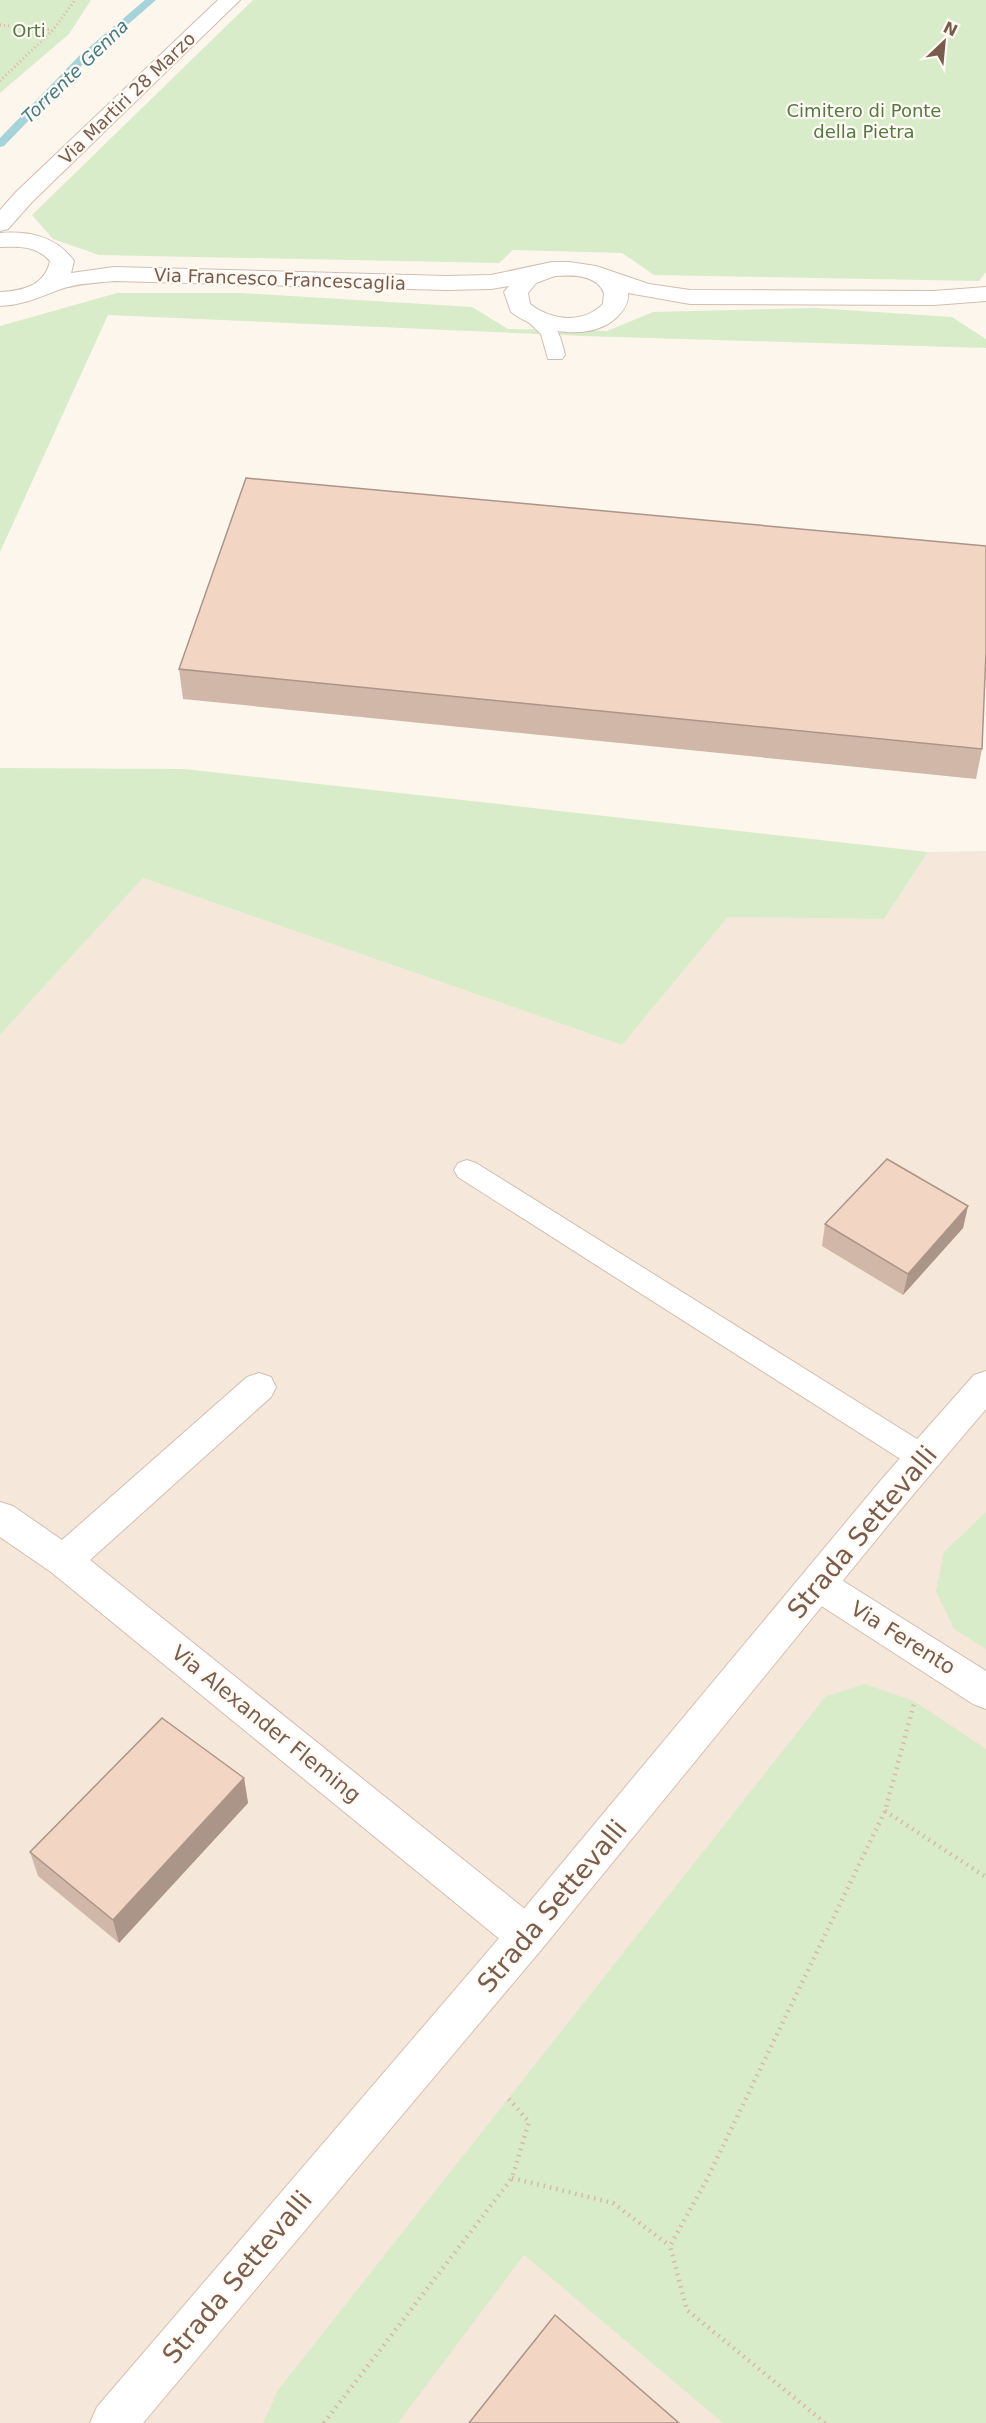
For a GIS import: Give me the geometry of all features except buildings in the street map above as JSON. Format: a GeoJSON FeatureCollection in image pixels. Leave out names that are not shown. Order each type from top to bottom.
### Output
{"type":"FeatureCollection","features":[{"type":"Feature","properties":{"kind":"street","name":"Via Martiri 28 Marzo"},"geometry":{"type":"LineString","coordinates":[[0,224],[24,197],[230,0]]}},
{"type":"Feature","properties":{"kind":"street"},"geometry":{"type":"LineString","coordinates":[[24,197],[19,222],[29,240]]}},
{"type":"Feature","properties":{"kind":"street"},"geometry":{"type":"LineString","coordinates":[[0,240],[29,240],[45,245],[57,252],[62,261],[58,278],[50,285],[21,297],[0,299]]}},
{"type":"Feature","properties":{"kind":"street","name":"Via Francesco Francescaglia"},"geometry":{"type":"LineString","coordinates":[[62,261],[79,268],[114,274]]}},
{"type":"Feature","properties":{"kind":"street","name":"Via Francesco Francescaglia"},"geometry":{"type":"LineString","coordinates":[[50,285],[77,278],[114,274],[446,284],[491,282],[552,269],[582,270],[646,291],[690,297],[934,298],[986,294]]}},
{"type":"Feature","properties":{"kind":"street"},"geometry":{"type":"LineString","coordinates":[[516,300],[516,292],[520,284],[538,273]]}},
{"type":"Feature","properties":{"kind":"street"},"geometry":{"type":"LineString","coordinates":[[606,279],[614,286],[617,294],[612,310]]}},
{"type":"Feature","properties":{"kind":"street","name":"Via Francesco Francescaglia"},"geometry":{"type":"LineString","coordinates":[[446,284],[516,300],[525,313],[555,324],[578,324],[592,321],[612,310],[690,297]]}},
{"type":"Feature","properties":{"kind":"street","name":"Via Francesco Francescaglia"},"geometry":{"type":"LineString","coordinates":[[934,298],[986,312]]}},
{"type":"Feature","properties":{"kind":"street","name":"Strada Settevalli"},"geometry":{"type":"LineString","coordinates":[[113,2423],[527,1936],[986,1385]]}},
{"type":"Feature","properties":{"kind":"street"},"geometry":{"type":"LineString","coordinates":[[64,1561],[259,1387]]}},
{"type":"Feature","properties":{"kind":"street","name":"Via Alexander Fleming"},"geometry":{"type":"LineString","coordinates":[[0,1517],[64,1561],[527,1936]]}},
{"type":"Feature","properties":{"kind":"street","name":"Via Ferento"},"geometry":{"type":"LineString","coordinates":[[819,1584],[986,1692]]}},
{"type":"Feature","properties":{"kind":"lane"},"geometry":{"type":"LineString","coordinates":[[467,1170],[923,1458]]}},
{"type":"Feature","properties":{"kind":"path"},"geometry":{"type":"LineString","coordinates":[[0,81],[52,30],[75,0]]}},
{"type":"Feature","properties":{"kind":"path"},"geometry":{"type":"LineString","coordinates":[[0,25],[52,30]]}},
{"type":"Feature","properties":{"kind":"path"},"geometry":{"type":"LineString","coordinates":[[670,2246],[707,2179],[885,1811],[914,1701],[938,1659]]}},
{"type":"Feature","properties":{"kind":"path"},"geometry":{"type":"LineString","coordinates":[[885,1811],[986,1876]]}},
{"type":"Feature","properties":{"kind":"path"},"geometry":{"type":"LineString","coordinates":[[324,2423],[513,2178],[529,2122],[508,2098]]}},
{"type":"Feature","properties":{"kind":"path"},"geometry":{"type":"LineString","coordinates":[[513,2178],[613,2203],[670,2246],[687,2310],[825,2423]]}},
{"type":"Feature","properties":{"kind":"shaded area"},"geometry":{"type":"Polygon","coordinates":[[[986,851],[986,2423],[0,2423],[0,1035],[143,878],[622,1045],[728,917],[884,919],[928,852],[986,851]]]}},
{"type":"Feature","properties":{"kind":"green space","name":"Orti"},"geometry":{"type":"Polygon","coordinates":[[[0,0],[91,0],[69,34],[0,93],[0,0]]]}},
{"type":"Feature","properties":{"kind":"green space","name":"Cimitero di Ponte della Pietra"},"geometry":{"type":"Polygon","coordinates":[[[253,0],[986,0],[986,272],[979,281],[654,275],[622,253],[513,250],[499,263],[99,255],[53,239],[32,215],[253,0]]]}},
{"type":"Feature","properties":{"kind":"green space"},"geometry":{"type":"Polygon","coordinates":[[[117,293],[241,293],[472,307],[508,329],[607,331],[653,312],[815,308],[952,317],[986,339],[986,348],[583,336],[108,315],[0,552],[0,326],[117,293]]]}},
{"type":"Feature","properties":{"kind":"green space"},"geometry":{"type":"Polygon","coordinates":[[[0,768],[184,769],[928,852],[884,919],[728,917],[622,1045],[143,878],[0,1035],[0,768]]]}},
{"type":"Feature","properties":{"kind":"green space"},"geometry":{"type":"Polygon","coordinates":[[[986,1512],[986,1649],[954,1629],[936,1591],[944,1552],[986,1512]]]}},
{"type":"Feature","properties":{"kind":"green space"},"geometry":{"type":"Polygon","coordinates":[[[865,1684],[914,1701],[986,1749],[986,2423],[723,2423],[524,2255],[398,2423],[263,2423],[278,2390],[826,1696],[865,1684]]]}},
{"type":"Feature","properties":{"kind":"waterway","name":"Torrente Genna"},"geometry":{"type":"LineString","coordinates":[[0,144],[83,58],[151,0]]}}]}
